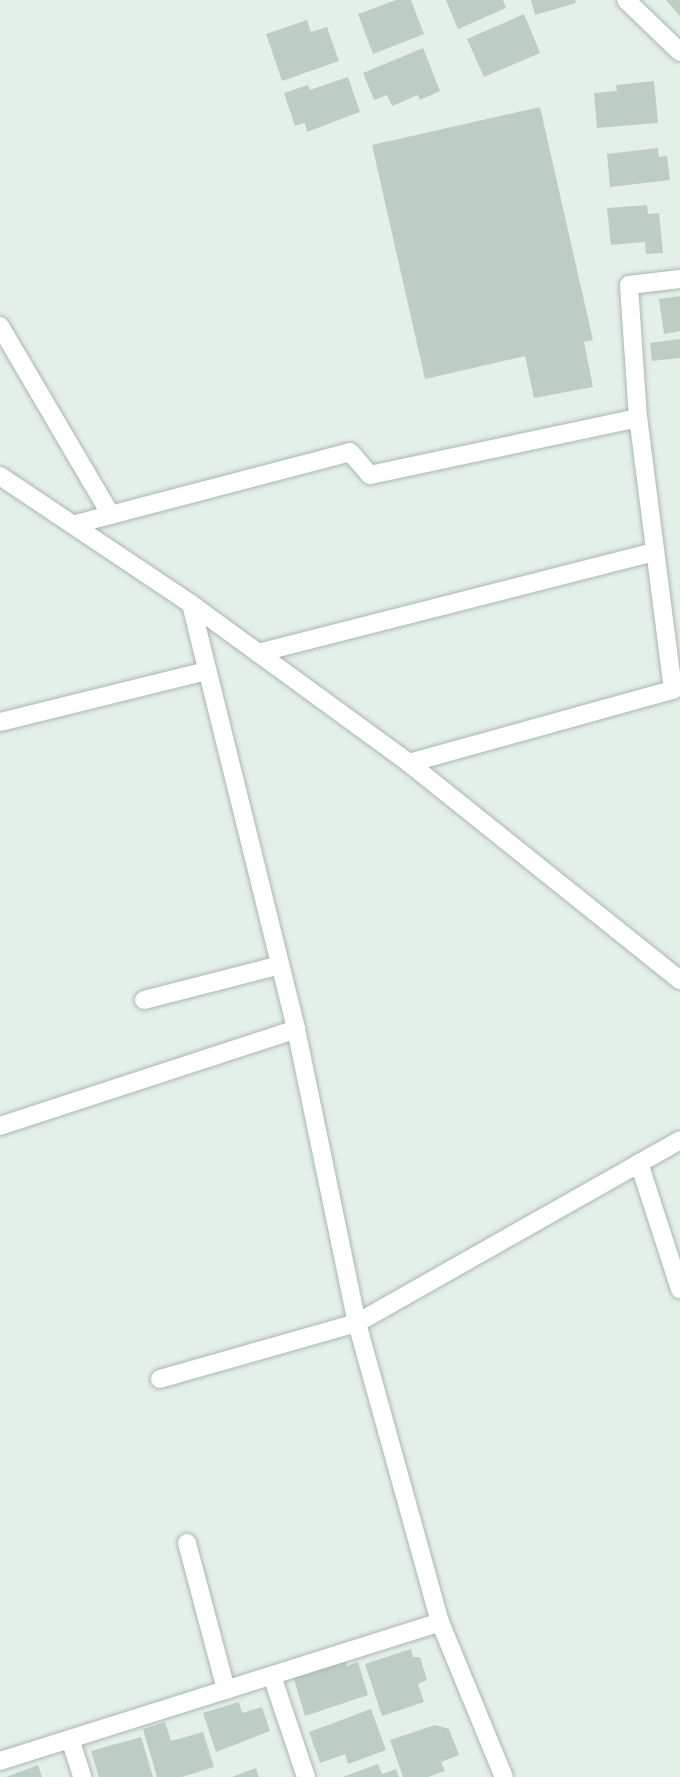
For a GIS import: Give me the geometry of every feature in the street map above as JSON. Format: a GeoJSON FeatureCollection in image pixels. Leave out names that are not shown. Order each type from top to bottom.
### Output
{"type":"FeatureCollection","features":[{"type":"Feature","properties":{"kind":"street"},"geometry":{"type":"LineString","coordinates":[[626,0],[680,52]]}},
{"type":"Feature","properties":{"kind":"street"},"geometry":{"type":"LineString","coordinates":[[409,763],[673,690],[638,418],[629,285],[680,279]]}},
{"type":"Feature","properties":{"kind":"street"},"geometry":{"type":"LineString","coordinates":[[0,326],[111,515]]}},
{"type":"Feature","properties":{"kind":"street"},"geometry":{"type":"LineString","coordinates":[[75,524],[350,452],[370,475],[638,418]]}},
{"type":"Feature","properties":{"kind":"street"},"geometry":{"type":"LineString","coordinates":[[0,476],[75,524],[191,604],[409,763],[680,980]]}},
{"type":"Feature","properties":{"kind":"street"},"geometry":{"type":"LineString","coordinates":[[258,653],[655,552]]}},
{"type":"Feature","properties":{"kind":"street"},"geometry":{"type":"LineString","coordinates":[[191,604],[296,1029],[357,1323],[440,1622],[504,1777]]}},
{"type":"Feature","properties":{"kind":"street"},"geometry":{"type":"LineString","coordinates":[[0,722],[206,671]]}},
{"type":"Feature","properties":{"kind":"street"},"geometry":{"type":"LineString","coordinates":[[144,1000],[280,965]]}},
{"type":"Feature","properties":{"kind":"street"},"geometry":{"type":"LineString","coordinates":[[0,1126],[296,1029]]}},
{"type":"Feature","properties":{"kind":"street"},"geometry":{"type":"LineString","coordinates":[[160,1379],[357,1323],[680,1140]]}},
{"type":"Feature","properties":{"kind":"street"},"geometry":{"type":"LineString","coordinates":[[639,1163],[680,1289]]}},
{"type":"Feature","properties":{"kind":"street"},"geometry":{"type":"LineString","coordinates":[[187,1543],[226,1690]]}},
{"type":"Feature","properties":{"kind":"street"},"geometry":{"type":"LineString","coordinates":[[0,1761],[440,1622]]}},
{"type":"Feature","properties":{"kind":"street"},"geometry":{"type":"LineString","coordinates":[[272,1676],[306,1777]]}},
{"type":"Feature","properties":{"kind":"street"},"geometry":{"type":"LineString","coordinates":[[70,1739],[82,1777]]}},
{"type":"Feature","properties":{"kind":"building"},"geometry":{"type":"Polygon","coordinates":[[[396,0],[411,0],[424,34],[373,54],[358,14],[396,0]]]}},
{"type":"Feature","properties":{"kind":"building"},"geometry":{"type":"Polygon","coordinates":[[[446,0],[503,0],[506,8],[458,29],[446,0]]]}},
{"type":"Feature","properties":{"kind":"building"},"geometry":{"type":"Polygon","coordinates":[[[531,0],[575,0],[576,3],[535,15],[531,0]]]}},
{"type":"Feature","properties":{"kind":"building"},"geometry":{"type":"Polygon","coordinates":[[[666,0],[680,0],[680,16],[666,0]]]}},
{"type":"Feature","properties":{"kind":"building"},"geometry":{"type":"Polygon","coordinates":[[[524,14],[540,53],[484,77],[467,39],[524,14]]]}},
{"type":"Feature","properties":{"kind":"building"},"geometry":{"type":"Polygon","coordinates":[[[307,20],[311,32],[327,27],[339,61],[282,81],[266,34],[307,20]]]}},
{"type":"Feature","properties":{"kind":"building"},"geometry":{"type":"Polygon","coordinates":[[[423,48],[440,91],[420,100],[418,95],[392,106],[387,95],[374,100],[363,73],[423,48]]]}},
{"type":"Feature","properties":{"kind":"building"},"geometry":{"type":"Polygon","coordinates":[[[348,77],[360,112],[307,132],[305,123],[295,126],[284,93],[308,85],[310,90],[348,77]]]}},
{"type":"Feature","properties":{"kind":"building"},"geometry":{"type":"Polygon","coordinates":[[[654,81],[658,123],[597,128],[594,93],[617,91],[616,85],[654,81]]]}},
{"type":"Feature","properties":{"kind":"building"},"geometry":{"type":"Polygon","coordinates":[[[540,107],[593,340],[584,342],[593,387],[534,398],[525,356],[425,379],[372,145],[540,107]]]}},
{"type":"Feature","properties":{"kind":"building"},"geometry":{"type":"Polygon","coordinates":[[[658,148],[659,157],[667,156],[670,180],[610,187],[607,154],[658,148]]]}},
{"type":"Feature","properties":{"kind":"building"},"geometry":{"type":"Polygon","coordinates":[[[647,205],[648,214],[659,213],[663,253],[646,254],[645,242],[611,245],[607,208],[647,205]]]}},
{"type":"Feature","properties":{"kind":"building"},"geometry":{"type":"Polygon","coordinates":[[[680,296],[680,331],[664,334],[659,299],[680,296]]]}},
{"type":"Feature","properties":{"kind":"building"},"geometry":{"type":"Polygon","coordinates":[[[680,339],[680,358],[652,361],[650,343],[680,339]]]}},
{"type":"Feature","properties":{"kind":"building"},"geometry":{"type":"Polygon","coordinates":[[[411,1649],[413,1657],[420,1657],[427,1680],[418,1684],[424,1702],[382,1716],[365,1664],[411,1649]]]}},
{"type":"Feature","properties":{"kind":"building"},"geometry":{"type":"Polygon","coordinates":[[[345,1659],[347,1666],[358,1662],[368,1695],[305,1716],[293,1676],[345,1659]]]}},
{"type":"Feature","properties":{"kind":"building"},"geometry":{"type":"Polygon","coordinates":[[[239,1702],[242,1713],[262,1707],[270,1731],[216,1752],[203,1713],[239,1702]]]}},
{"type":"Feature","properties":{"kind":"building"},"geometry":{"type":"Polygon","coordinates":[[[371,1709],[386,1750],[348,1764],[345,1754],[320,1763],[309,1732],[371,1709]]]}},
{"type":"Feature","properties":{"kind":"building"},"geometry":{"type":"Polygon","coordinates":[[[165,1722],[171,1741],[203,1732],[214,1767],[182,1777],[157,1777],[143,1729],[165,1722]]]}},
{"type":"Feature","properties":{"kind":"building"},"geometry":{"type":"Polygon","coordinates":[[[435,1725],[449,1729],[459,1755],[441,1762],[445,1771],[428,1777],[403,1777],[390,1740],[435,1725]]]}},
{"type":"Feature","properties":{"kind":"building"},"geometry":{"type":"Polygon","coordinates":[[[141,1737],[153,1777],[99,1777],[91,1751],[141,1737]]]}},
{"type":"Feature","properties":{"kind":"building"},"geometry":{"type":"Polygon","coordinates":[[[378,1764],[382,1774],[396,1769],[399,1777],[343,1777],[378,1764]]]}},
{"type":"Feature","properties":{"kind":"building"},"geometry":{"type":"Polygon","coordinates":[[[38,1765],[42,1777],[6,1777],[38,1765]]]}},
{"type":"Feature","properties":{"kind":"building"},"geometry":{"type":"Polygon","coordinates":[[[256,1768],[259,1777],[232,1777],[256,1768]]]}}]}
